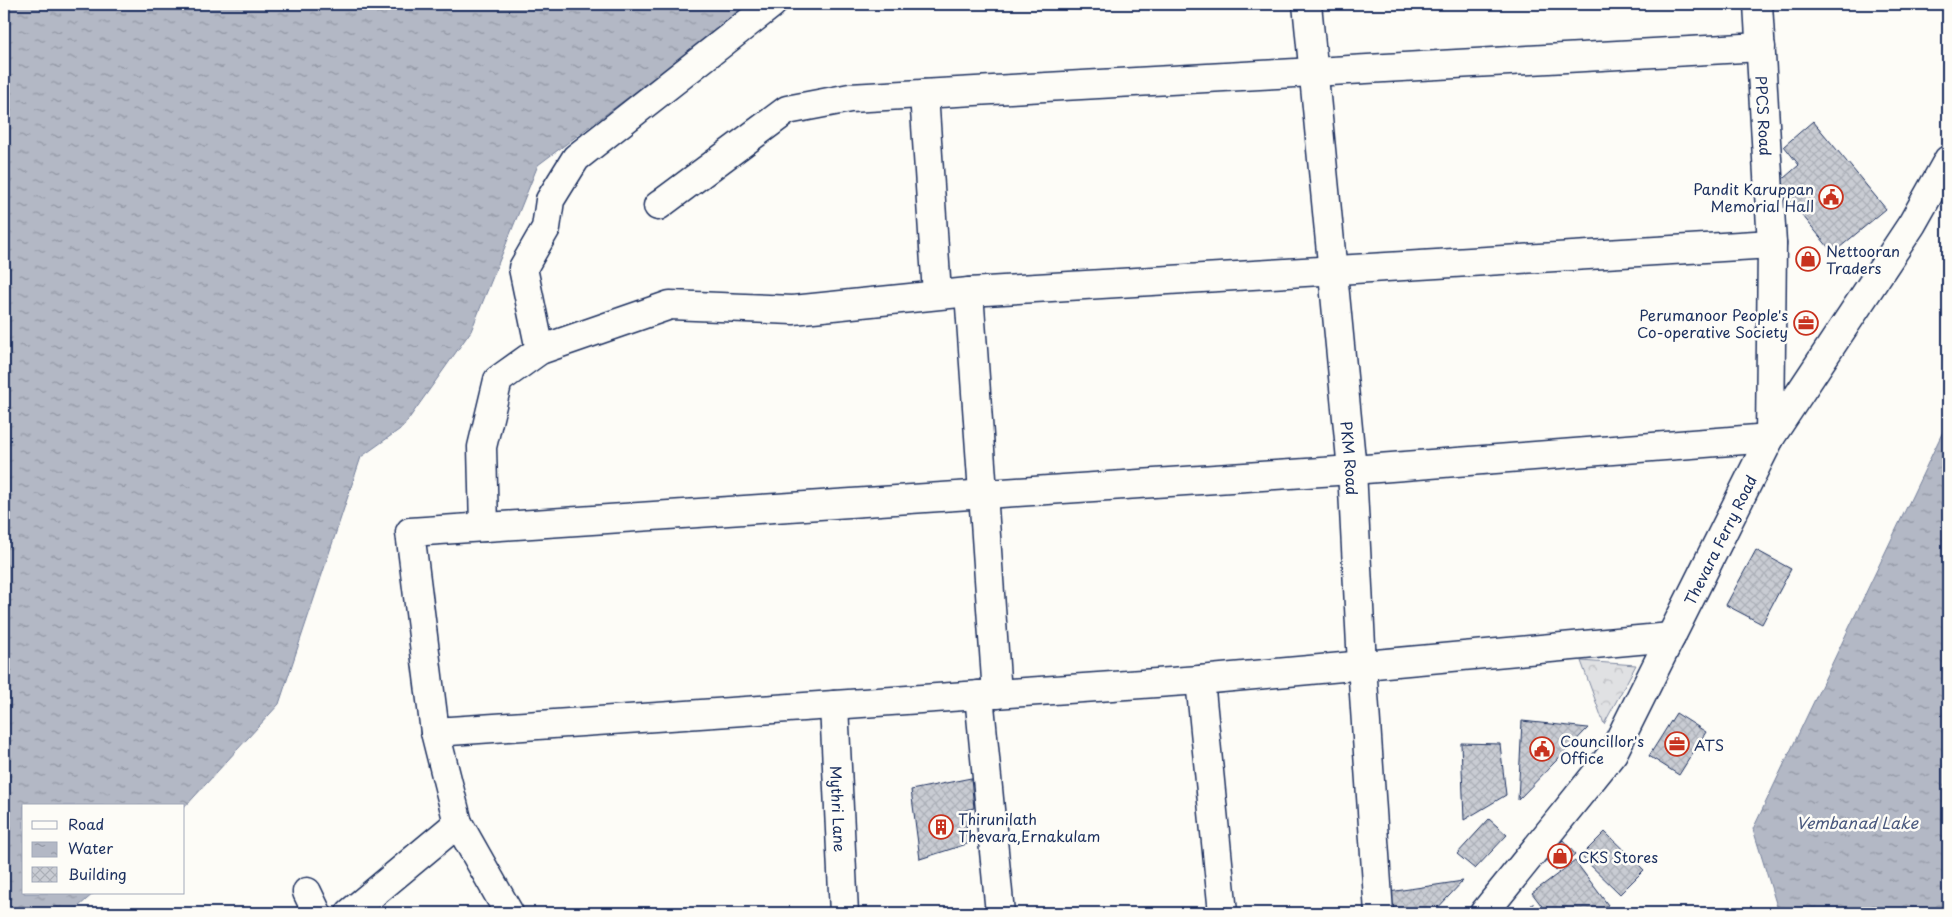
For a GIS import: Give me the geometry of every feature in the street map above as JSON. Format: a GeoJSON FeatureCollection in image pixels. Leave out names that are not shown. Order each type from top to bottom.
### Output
{"type":"FeatureCollection","features":[{"type":"Feature","properties":{"kind":"street"},"geometry":{"type":"LineString","coordinates":[[540,350],[523,268],[546,228],[550,200],[576,158],[772,4]]}},
{"type":"Feature","properties":{"kind":"street","name":"PKM Road"},"geometry":{"type":"LineString","coordinates":[[1308,4],[1352,470],[1362,665],[1379,913]]}},
{"type":"Feature","properties":{"kind":"street","name":"PPCS Road"},"geometry":{"type":"LineString","coordinates":[[1758,4],[1772,244],[1770,438]]}},
{"type":"Feature","properties":{"kind":"street"},"geometry":{"type":"LineString","coordinates":[[658,206],[787,110],[850,98],[1314,74],[1762,47]]}},
{"type":"Feature","properties":{"kind":"street"},"geometry":{"type":"LineString","coordinates":[[924,94],[938,294]]}},
{"type":"Feature","properties":{"kind":"street","name":"Thevara Ferry Road"},"geometry":{"type":"LineString","coordinates":[[1484,913],[1613,754],[1770,438],[1912,224],[1948,160]]}},
{"type":"Feature","properties":{"kind":"street"},"geometry":{"type":"LineString","coordinates":[[484,527],[482,447],[498,380],[540,350],[670,305],[792,310],[938,294],[1772,244]]}},
{"type":"Feature","properties":{"kind":"street"},"geometry":{"type":"LineString","coordinates":[[969,292],[983,494],[988,694],[1000,913]]}},
{"type":"Feature","properties":{"kind":"street"},"geometry":{"type":"LineString","coordinates":[[509,913],[458,823],[435,732],[410,532],[1352,470],[1770,438]]}},
{"type":"Feature","properties":{"kind":"street"},"geometry":{"type":"LineString","coordinates":[[435,732],[1200,680],[1671,637]]}},
{"type":"Feature","properties":{"kind":"street"},"geometry":{"type":"LineString","coordinates":[[1200,680],[1223,913]]}},
{"type":"Feature","properties":{"kind":"street","name":"Mythri Lane"},"geometry":{"type":"LineString","coordinates":[[834,705],[844,913]]}},
{"type":"Feature","properties":{"kind":"street"},"geometry":{"type":"LineString","coordinates":[[350,913],[458,823]]}},
{"type":"Feature","properties":{"kind":"green space"},"geometry":{"type":"Polygon","coordinates":[[[1581,661],[1636,665],[1604,724],[1581,661]]]}},
{"type":"Feature","properties":{"kind":"water"},"geometry":{"type":"Polygon","coordinates":[[[4,4],[753,4],[538,165],[471,331],[403,427],[361,457],[279,704],[185,807],[185,804],[22,804],[22,894],[93,894],[71,913],[4,913],[4,4]]]}},
{"type":"Feature","properties":{"kind":"water","name":"Vembanad Lake"},"geometry":{"type":"Polygon","coordinates":[[[1948,421],[1948,913],[1779,913],[1753,829],[1948,421]]]}},
{"type":"Feature","properties":{"kind":"building","name":"Pandit Karuppan Memorial Hall"},"geometry":{"type":"Polygon","coordinates":[[[1813,121],[1886,209],[1833,253],[1777,184],[1799,165],[1784,146],[1813,121]]]}},
{"type":"Feature","properties":{"kind":"building"},"geometry":{"type":"Polygon","coordinates":[[[1756,550],[1791,569],[1762,624],[1726,605],[1756,550]]]}},
{"type":"Feature","properties":{"kind":"building","name":"ATS"},"geometry":{"type":"Polygon","coordinates":[[[1676,713],[1706,732],[1679,775],[1649,756],[1676,713]]]}},
{"type":"Feature","properties":{"kind":"building"},"geometry":{"type":"Polygon","coordinates":[[[1522,721],[1588,728],[1518,800],[1522,721]]]}},
{"type":"Feature","properties":{"kind":"building"},"geometry":{"type":"Polygon","coordinates":[[[1461,743],[1500,744],[1506,795],[1464,820],[1461,743]]]}},
{"type":"Feature","properties":{"kind":"building","name":"Thirunilath Thevara,Ernakulam"},"geometry":{"type":"Polygon","coordinates":[[[971,778],[974,808],[963,811],[970,843],[920,859],[911,790],[971,778]]]}},
{"type":"Feature","properties":{"kind":"building"},"geometry":{"type":"Polygon","coordinates":[[[1489,819],[1507,835],[1475,869],[1457,854],[1489,819]]]}},
{"type":"Feature","properties":{"kind":"building"},"geometry":{"type":"Polygon","coordinates":[[[1605,832],[1644,870],[1620,894],[1581,856],[1605,832]]]}},
{"type":"Feature","properties":{"kind":"building","name":"CKS Stores"},"geometry":{"type":"Polygon","coordinates":[[[1563,840],[1575,854],[1556,871],[1544,858],[1563,840]]]}},
{"type":"Feature","properties":{"kind":"building"},"geometry":{"type":"Polygon","coordinates":[[[1575,861],[1608,905],[1597,913],[1547,913],[1532,893],[1575,861]]]}},
{"type":"Feature","properties":{"kind":"building"},"geometry":{"type":"Polygon","coordinates":[[[1463,881],[1433,913],[1390,913],[1389,892],[1463,881]]]}},
{"type":"Feature","properties":{"kind":"place","name":"Pandit Karuppan Memorial Hall"},"geometry":{"type":"Point","coordinates":[1831,197]}},
{"type":"Feature","properties":{"kind":"place","name":"Nettooran Traders"},"geometry":{"type":"Point","coordinates":[1808,259]}},
{"type":"Feature","properties":{"kind":"place","name":"Perumanoor People's Co-operative Society"},"geometry":{"type":"Point","coordinates":[1806,323]}},
{"type":"Feature","properties":{"kind":"place","name":"ATS"},"geometry":{"type":"Point","coordinates":[1677,744]}},
{"type":"Feature","properties":{"kind":"place","name":"Councillor's Office"},"geometry":{"type":"Point","coordinates":[1542,749]}},
{"type":"Feature","properties":{"kind":"place","name":"Thirunilath Thevara,Ernakulam"},"geometry":{"type":"Point","coordinates":[941,827]}},
{"type":"Feature","properties":{"kind":"place","name":"CKS Stores"},"geometry":{"type":"Point","coordinates":[1560,856]}}]}
